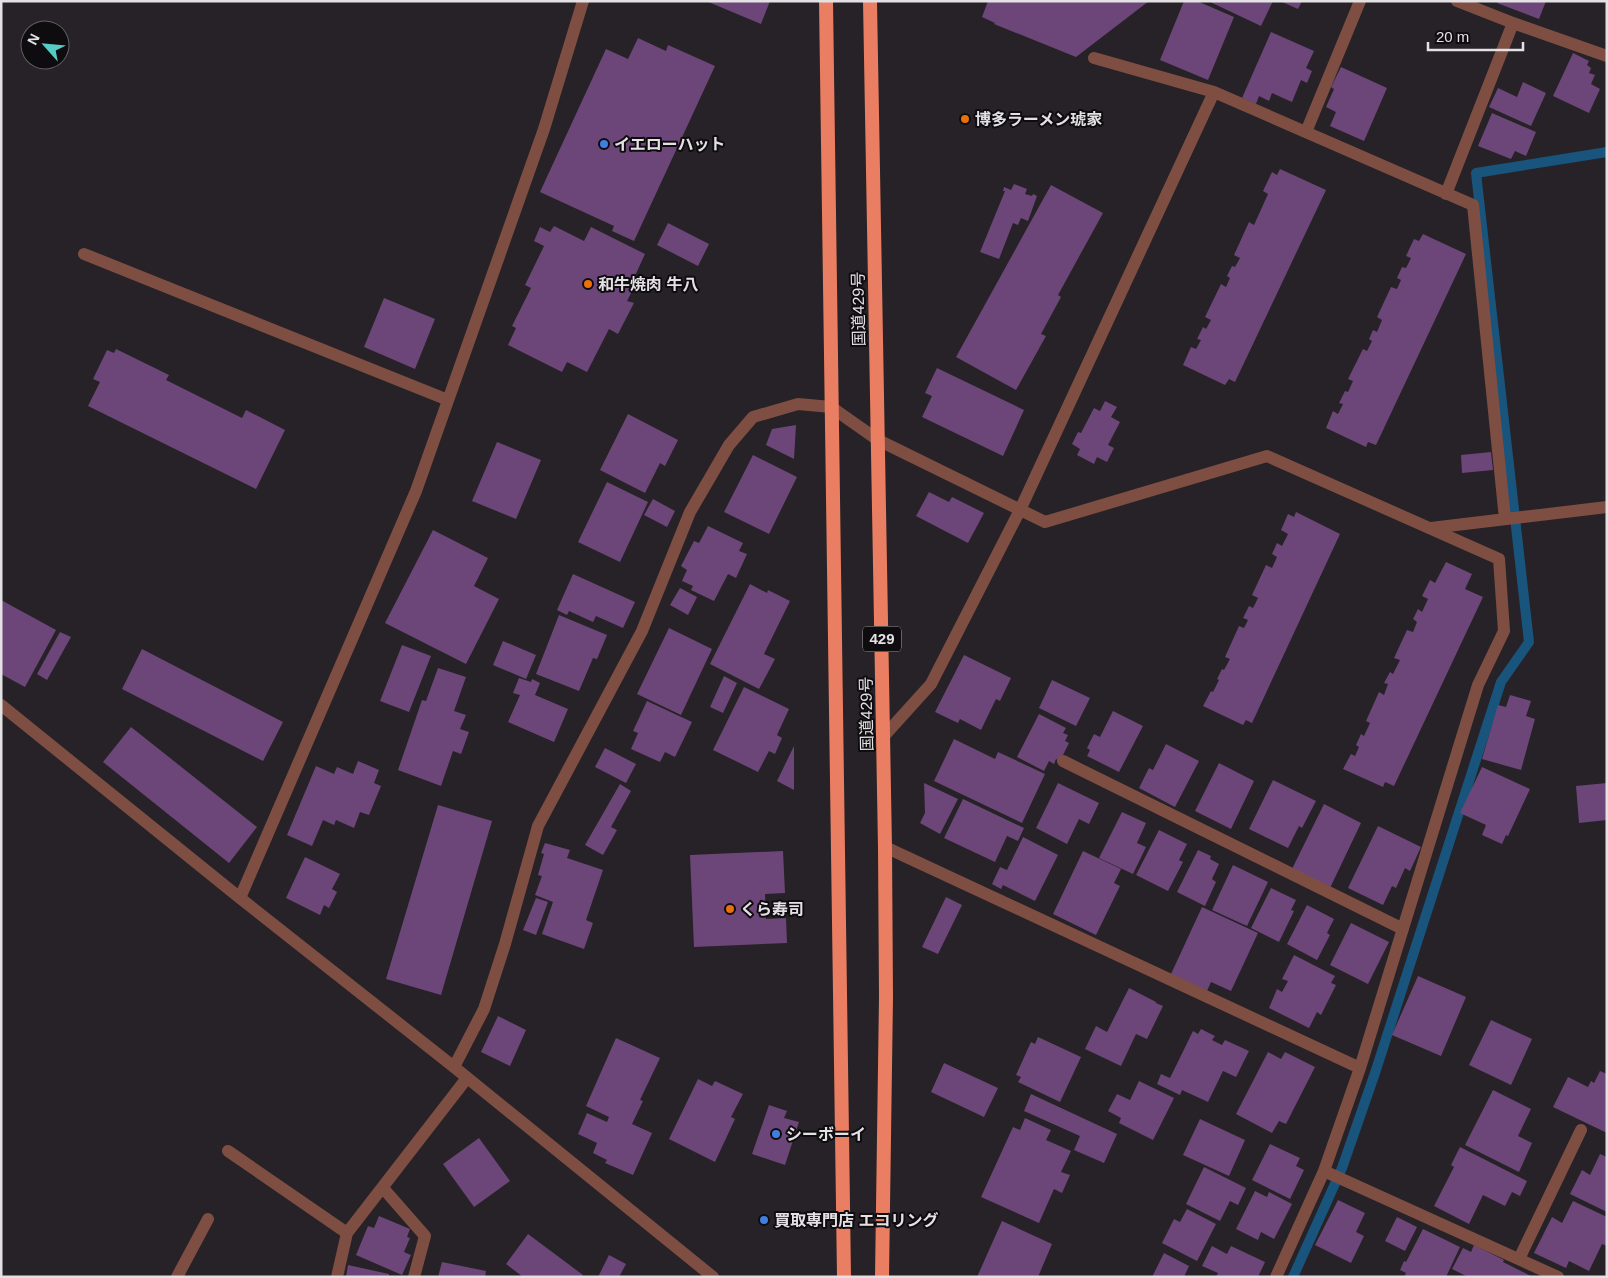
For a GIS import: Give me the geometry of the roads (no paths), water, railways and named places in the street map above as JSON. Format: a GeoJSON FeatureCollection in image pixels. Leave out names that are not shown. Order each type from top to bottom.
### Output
{"type":"FeatureCollection","features":[{"type":"Feature","properties":{"kind":"highway","name":"国道429号"},"geometry":{"type":"LineString","coordinates":[[826,1],[844,1277]]}},
{"type":"Feature","properties":{"kind":"highway","name":"国道429号"},"geometry":{"type":"LineString","coordinates":[[870,1],[884,736],[886,997],[882,1277]]}},
{"type":"Feature","properties":{"kind":"street"},"geometry":{"type":"LineString","coordinates":[[240,898],[416,492],[544,129],[583,1]]}},
{"type":"Feature","properties":{"kind":"street"},"geometry":{"type":"LineString","coordinates":[[1306,132],[1360,1]]}},
{"type":"Feature","properties":{"kind":"street"},"geometry":{"type":"LineString","coordinates":[[1457,1],[1607,56]]}},
{"type":"Feature","properties":{"kind":"street"},"geometry":{"type":"LineString","coordinates":[[1446,194],[1513,23]]}},
{"type":"Feature","properties":{"kind":"street"},"geometry":{"type":"LineString","coordinates":[[1094,58],[1214,92],[1473,205],[1511,518]]}},
{"type":"Feature","properties":{"kind":"street"},"geometry":{"type":"LineString","coordinates":[[884,736],[931,684],[1020,510],[1214,92]]}},
{"type":"Feature","properties":{"kind":"street"},"geometry":{"type":"LineString","coordinates":[[84,254],[448,400]]}},
{"type":"Feature","properties":{"kind":"street"},"geometry":{"type":"LineString","coordinates":[[454,1067],[484,1009],[505,944],[538,826],[642,631],[690,512],[730,445],[753,417],[798,404],[831,406],[878,440],[1045,522],[1267,456],[1499,559],[1504,631],[1478,685],[1360,1068],[1333,1175],[1276,1277]]}},
{"type":"Feature","properties":{"kind":"street"},"geometry":{"type":"LineString","coordinates":[[1430,528],[1607,507]]}},
{"type":"Feature","properties":{"kind":"street"},"geometry":{"type":"LineString","coordinates":[[1,705],[240,898],[454,1067],[713,1277]]}},
{"type":"Feature","properties":{"kind":"street"},"geometry":{"type":"LineString","coordinates":[[1063,762],[1403,929]]}},
{"type":"Feature","properties":{"kind":"street"},"geometry":{"type":"LineString","coordinates":[[885,847],[1360,1068]]}},
{"type":"Feature","properties":{"kind":"street"},"geometry":{"type":"LineString","coordinates":[[337,1277],[347,1233],[467,1078]]}},
{"type":"Feature","properties":{"kind":"street"},"geometry":{"type":"LineString","coordinates":[[1519,1258],[1581,1130]]}},
{"type":"Feature","properties":{"kind":"street"},"geometry":{"type":"LineString","coordinates":[[228,1151],[347,1233]]}},
{"type":"Feature","properties":{"kind":"street"},"geometry":{"type":"LineString","coordinates":[[1333,1175],[1558,1277]]}},
{"type":"Feature","properties":{"kind":"street"},"geometry":{"type":"LineString","coordinates":[[383,1188],[425,1236],[414,1277]]}},
{"type":"Feature","properties":{"kind":"street"},"geometry":{"type":"LineString","coordinates":[[176,1277],[208,1219]]}},
{"type":"Feature","properties":{"kind":"waterway"},"geometry":{"type":"LineString","coordinates":[[1293,1277],[1342,1168],[1375,1073],[1501,682],[1529,642],[1476,173],[1607,152]]}},
{"type":"Feature","properties":{"kind":"place","name":"博多ラーメン琥家"},"geometry":{"type":"Point","coordinates":[965,119]}},
{"type":"Feature","properties":{"kind":"place","name":"イエローハット"},"geometry":{"type":"Point","coordinates":[604,144]}},
{"type":"Feature","properties":{"kind":"place","name":"和牛焼肉 牛八"},"geometry":{"type":"Point","coordinates":[588,284]}},
{"type":"Feature","properties":{"kind":"place","name":"くら寿司"},"geometry":{"type":"Point","coordinates":[730,909]}},
{"type":"Feature","properties":{"kind":"place","name":"シーボーイ"},"geometry":{"type":"Point","coordinates":[776,1134]}},
{"type":"Feature","properties":{"kind":"place","name":"買取専門店 エコリング"},"geometry":{"type":"Point","coordinates":[764,1220]}}]}
